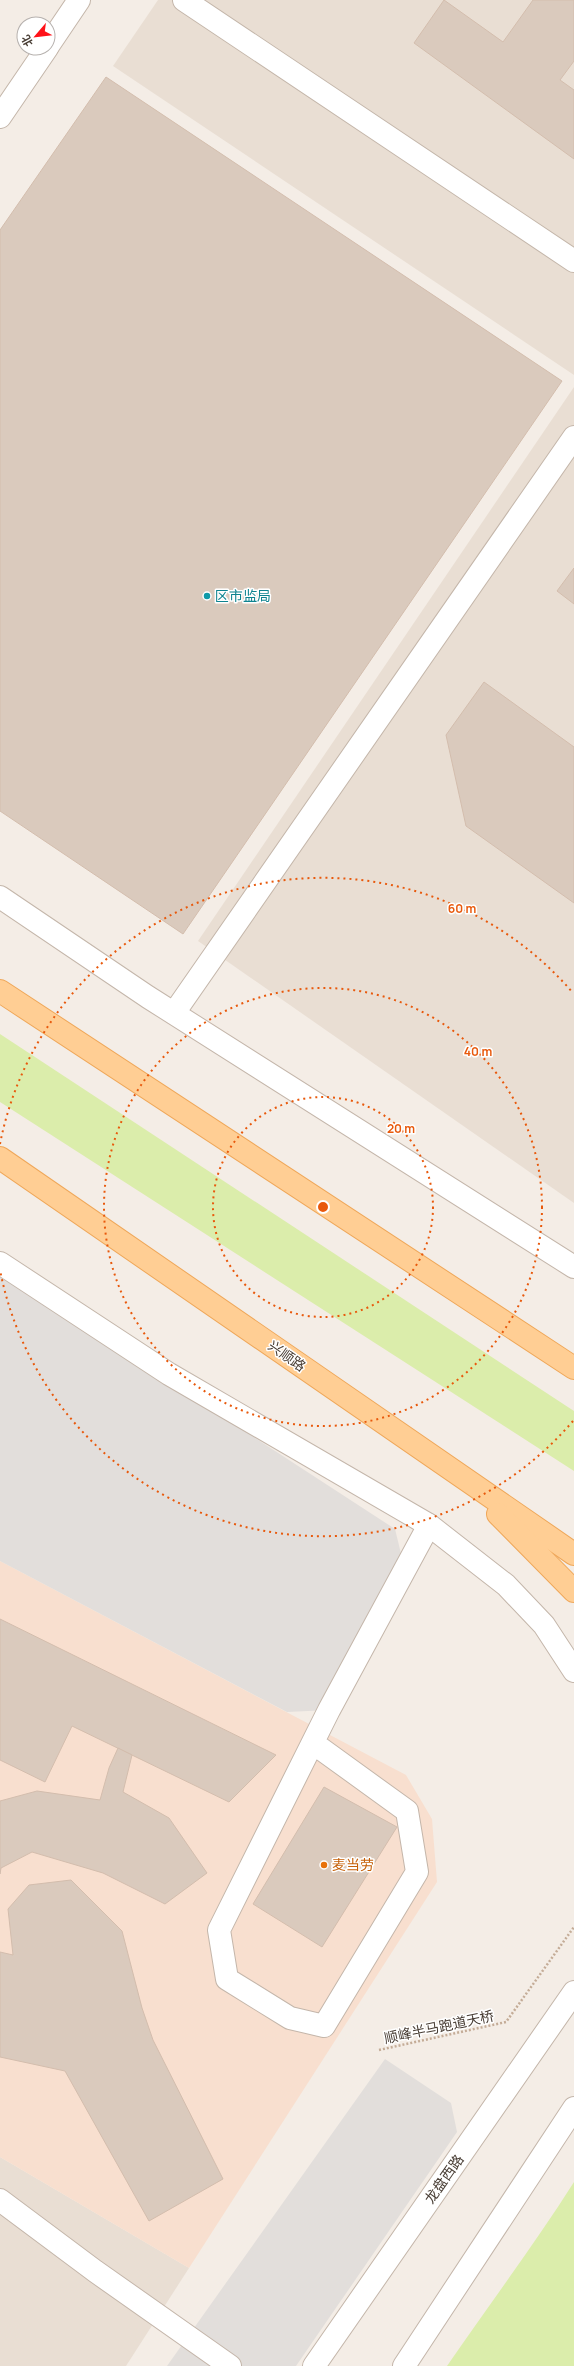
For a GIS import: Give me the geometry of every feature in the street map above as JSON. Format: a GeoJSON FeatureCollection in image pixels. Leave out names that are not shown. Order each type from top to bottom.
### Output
{"type":"FeatureCollection","features":[{"type":"Feature","properties":{"kind":"main road"},"geometry":{"type":"LineString","coordinates":[[0,991],[574,1368]]}},
{"type":"Feature","properties":{"kind":"main road","name":"兴顺路"},"geometry":{"type":"LineString","coordinates":[[0,1158],[574,1554]]}},
{"type":"Feature","properties":{"kind":"main road"},"geometry":{"type":"LineString","coordinates":[[549,1352],[574,1355]]}},
{"type":"Feature","properties":{"kind":"main road"},"geometry":{"type":"LineString","coordinates":[[462,1478],[574,1591]]}},
{"type":"Feature","properties":{"kind":"street"},"geometry":{"type":"LineString","coordinates":[[56,34],[79,0]]}},
{"type":"Feature","properties":{"kind":"street"},"geometry":{"type":"LineString","coordinates":[[184,0],[574,261]]}},
{"type":"Feature","properties":{"kind":"street"},"geometry":{"type":"LineString","coordinates":[[0,117],[41,56]]}},
{"type":"Feature","properties":{"kind":"street"},"geometry":{"type":"LineString","coordinates":[[174,1013],[574,437]]}},
{"type":"Feature","properties":{"kind":"street"},"geometry":{"type":"LineString","coordinates":[[0,897],[174,1013],[574,1267]]}},
{"type":"Feature","properties":{"kind":"street"},"geometry":{"type":"LineString","coordinates":[[0,1263],[169,1374],[429,1526],[506,1585],[544,1625],[574,1671]]}},
{"type":"Feature","properties":{"kind":"street"},"geometry":{"type":"LineString","coordinates":[[313,1743],[407,1811],[418,1872],[324,2026],[290,2018],[227,1979],[219,1930],[313,1743],[429,1526]]}},
{"type":"Feature","properties":{"kind":"street","name":"龙盘西路"},"geometry":{"type":"LineString","coordinates":[[314,2366],[574,1992]]}},
{"type":"Feature","properties":{"kind":"street"},"geometry":{"type":"LineString","coordinates":[[404,2366],[574,2108]]}},
{"type":"Feature","properties":{"kind":"street"},"geometry":{"type":"LineString","coordinates":[[0,2200],[95,2271],[230,2366]]}},
{"type":"Feature","properties":{"kind":"path","name":"顺峰半马跑道天桥"},"geometry":{"type":"LineString","coordinates":[[379,2050],[506,2022],[574,1927]]}},
{"type":"Feature","properties":{"kind":"shaded area"},"geometry":{"type":"Polygon","coordinates":[[[158,0],[574,0],[574,375],[113,66],[158,0]]]}},
{"type":"Feature","properties":{"kind":"shaded area"},"geometry":{"type":"Polygon","coordinates":[[[574,387],[574,1203],[198,941],[574,387]]]}},
{"type":"Feature","properties":{"kind":"shaded area"},"geometry":{"type":"Polygon","coordinates":[[[0,1272],[395,1529],[405,1570],[329,1710],[287,1712],[0,1561],[0,1272]]]}},
{"type":"Feature","properties":{"kind":"shaded area"},"geometry":{"type":"Polygon","coordinates":[[[0,1561],[406,1775],[432,1819],[437,1882],[189,2268],[0,2157],[0,1561]]]}},
{"type":"Feature","properties":{"kind":"shaded area"},"geometry":{"type":"Polygon","coordinates":[[[385,2059],[451,2103],[457,2132],[296,2366],[167,2366],[385,2059]]]}},
{"type":"Feature","properties":{"kind":"shaded area"},"geometry":{"type":"Polygon","coordinates":[[[0,2157],[189,2268],[126,2366],[0,2366],[0,2157]]]}},
{"type":"Feature","properties":{"kind":"green space"},"geometry":{"type":"Polygon","coordinates":[[[0,1034],[574,1411],[574,1471],[0,1102],[0,1034]]]}},
{"type":"Feature","properties":{"kind":"green space"},"geometry":{"type":"Polygon","coordinates":[[[574,2182],[574,2366],[447,2366],[527,2252],[574,2182]]]}},
{"type":"Feature","properties":{"kind":"building"},"geometry":{"type":"Polygon","coordinates":[[[444,0],[503,42],[533,0],[574,0],[574,61],[560,80],[574,90],[574,159],[414,43],[444,0]]]}},
{"type":"Feature","properties":{"kind":"building","name":"区市监局"},"geometry":{"type":"Polygon","coordinates":[[[106,77],[562,381],[183,934],[0,811],[0,230],[106,77]]]}},
{"type":"Feature","properties":{"kind":"building"},"geometry":{"type":"Polygon","coordinates":[[[574,568],[574,604],[557,591],[574,568]]]}},
{"type":"Feature","properties":{"kind":"building"},"geometry":{"type":"Polygon","coordinates":[[[484,682],[574,747],[574,903],[466,826],[446,735],[484,682]]]}},
{"type":"Feature","properties":{"kind":"building"},"geometry":{"type":"Polygon","coordinates":[[[0,1619],[276,1755],[229,1802],[72,1726],[45,1782],[0,1760],[0,1619]]]}},
{"type":"Feature","properties":{"kind":"building"},"geometry":{"type":"Polygon","coordinates":[[[118,1748],[132,1755],[123,1792],[169,1818],[207,1873],[165,1904],[103,1873],[32,1852],[1,1868],[0,1874],[0,1801],[37,1791],[100,1800],[109,1768],[118,1748]]]}},
{"type":"Feature","properties":{"kind":"building","name":"麦当劳"},"geometry":{"type":"Polygon","coordinates":[[[324,1787],[397,1827],[322,1947],[253,1904],[324,1787]]]}},
{"type":"Feature","properties":{"kind":"building"},"geometry":{"type":"Polygon","coordinates":[[[71,1880],[122,1931],[142,2008],[153,2040],[223,2179],[149,2221],[65,2071],[0,2057],[0,1952],[13,1955],[8,1909],[29,1885],[71,1880]]]}},
{"type":"Feature","properties":{"kind":"place","name":"区市监局"},"geometry":{"type":"Point","coordinates":[207,596]}},
{"type":"Feature","properties":{"kind":"place","name":"麦当劳"},"geometry":{"type":"Point","coordinates":[324,1865]}}]}
